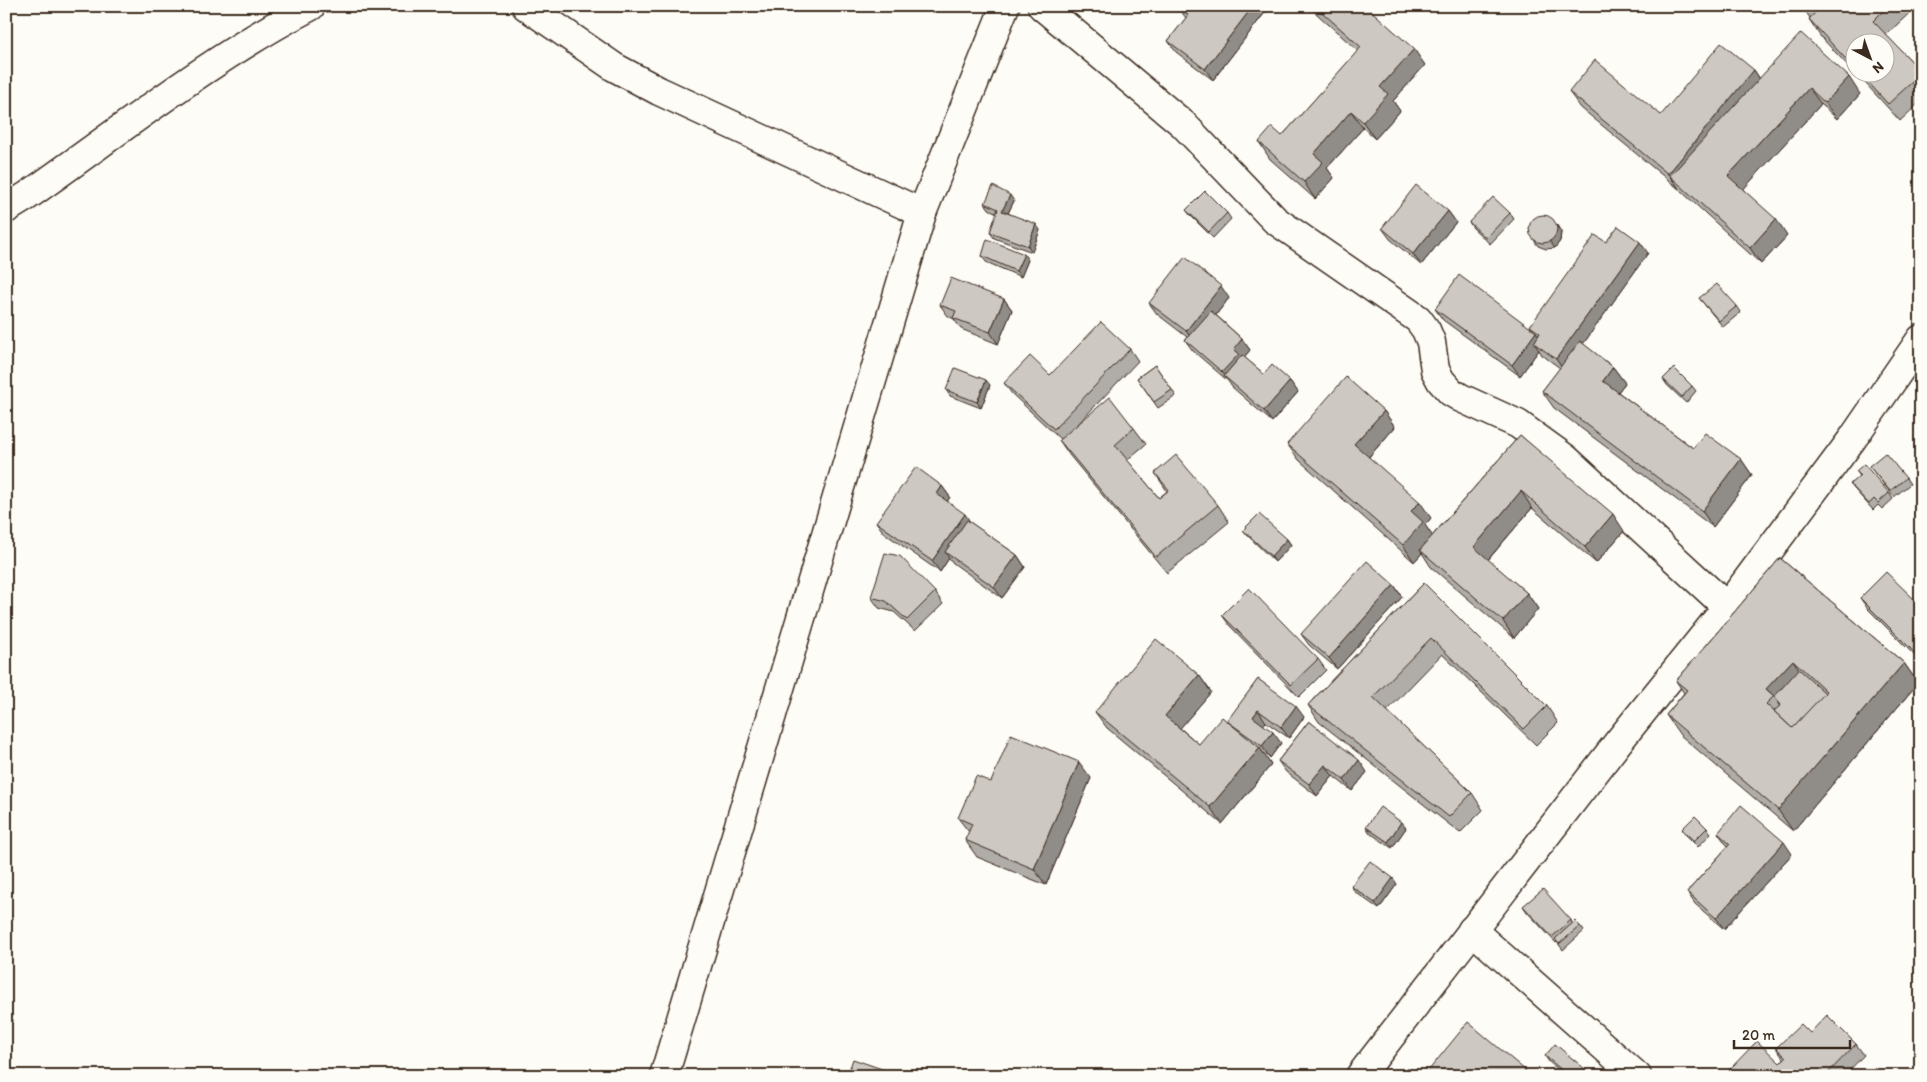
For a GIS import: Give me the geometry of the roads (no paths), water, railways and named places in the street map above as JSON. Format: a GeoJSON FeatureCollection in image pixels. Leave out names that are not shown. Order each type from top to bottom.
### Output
{"type":"FeatureCollection","features":[{"type":"Feature","properties":{"kind":"street"},"geometry":{"type":"LineString","coordinates":[[6,209],[211,66],[274,26],[311,6]]}},
{"type":"Feature","properties":{"kind":"street"},"geometry":{"type":"LineString","coordinates":[[526,6],[614,67],[659,91],[922,213]]}},
{"type":"Feature","properties":{"kind":"street"},"geometry":{"type":"LineString","coordinates":[[664,1076],[922,213],[1005,6]]}},
{"type":"Feature","properties":{"kind":"street"},"geometry":{"type":"LineString","coordinates":[[1042,6],[1183,124],[1275,220],[1418,319],[1432,342],[1435,370],[1441,381],[1451,392],[1518,424],[1565,458],[1727,607]]}},
{"type":"Feature","properties":{"kind":"street"},"geometry":{"type":"LineString","coordinates":[[1360,1076],[1619,741],[1727,607],[1853,438],[1921,339]]}},
{"type":"Feature","properties":{"kind":"street"},"geometry":{"type":"LineString","coordinates":[[1472,930],[1637,1076]]}}]}
